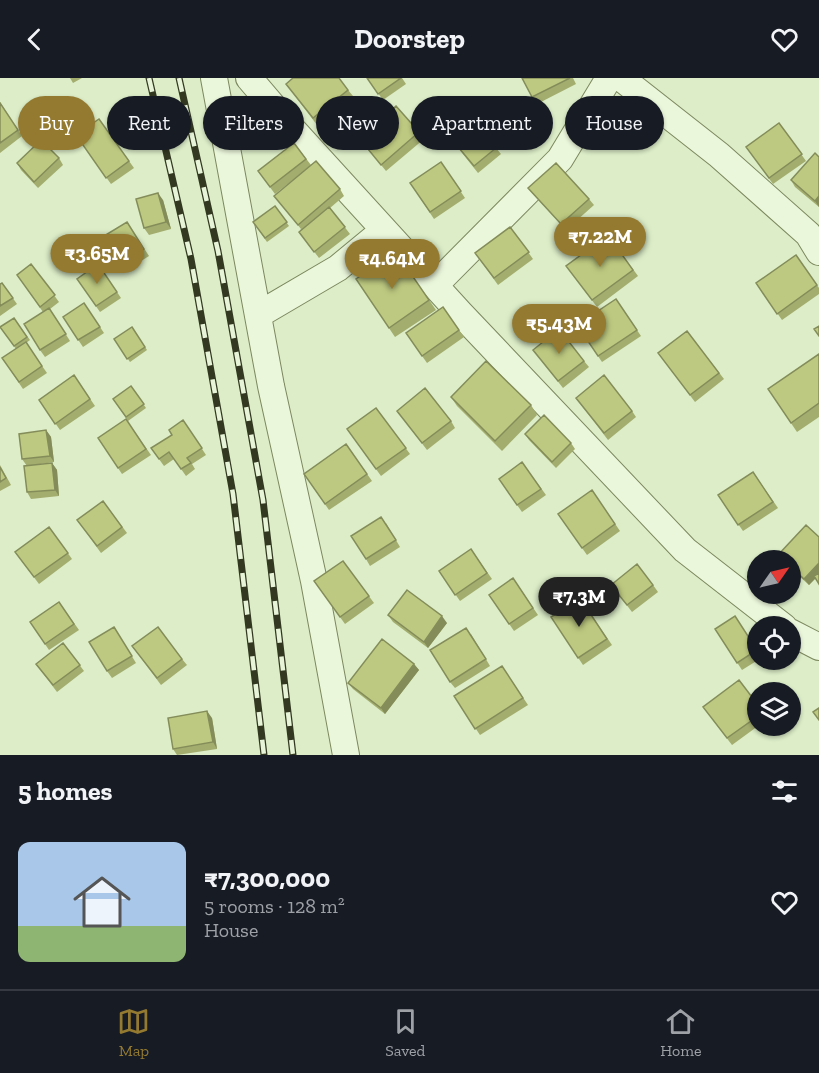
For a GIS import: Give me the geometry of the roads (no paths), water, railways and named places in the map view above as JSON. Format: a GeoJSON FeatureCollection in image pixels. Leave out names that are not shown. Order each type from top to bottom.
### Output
{"type":"FeatureCollection","features":[{"type":"Feature","properties":{"kind":"street"},"geometry":{"type":"LineString","coordinates":[[214,78],[258,315],[314,581],[346,755]]}},
{"type":"Feature","properties":{"kind":"street"},"geometry":{"type":"LineString","coordinates":[[249,78],[384,230],[685,550],[770,616]]}},
{"type":"Feature","properties":{"kind":"street"},"geometry":{"type":"LineString","coordinates":[[435,285],[560,159],[609,78]]}},
{"type":"Feature","properties":{"kind":"street"},"geometry":{"type":"LineString","coordinates":[[621,78],[728,163],[808,234],[819,252]]}},
{"type":"Feature","properties":{"kind":"street"},"geometry":{"type":"LineString","coordinates":[[258,315],[338,268],[384,230]]}},
{"type":"Feature","properties":{"kind":"street"},"geometry":{"type":"LineString","coordinates":[[801,638],[819,647]]}},
{"type":"Feature","properties":{"kind":"railway"},"geometry":{"type":"LineString","coordinates":[[149,78],[191,259],[233,494],[264,755]]}},
{"type":"Feature","properties":{"kind":"railway"},"geometry":{"type":"LineString","coordinates":[[179,78],[218,251],[263,500],[293,755]]}}]}
